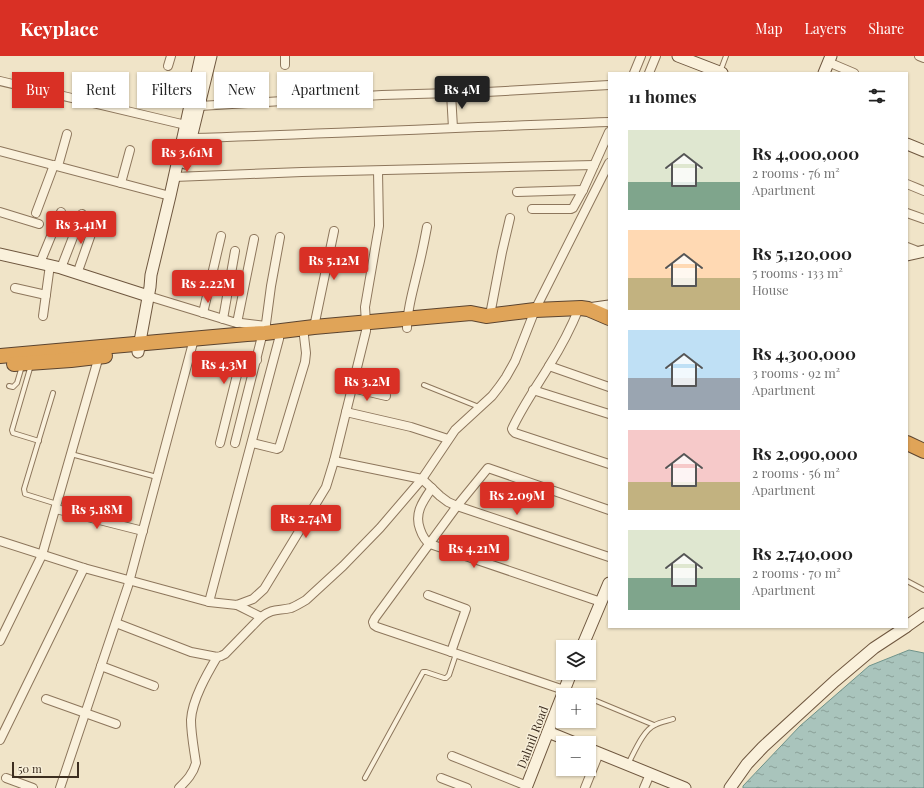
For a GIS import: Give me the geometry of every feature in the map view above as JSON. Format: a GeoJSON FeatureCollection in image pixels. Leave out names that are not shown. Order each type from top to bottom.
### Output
{"type":"FeatureCollection","features":[{"type":"Feature","properties":{"kind":"highway"},"geometry":{"type":"LineString","coordinates":[[0,356],[138,348],[264,335],[407,324],[471,314],[488,316],[536,310],[584,309],[608,318]]}},
{"type":"Feature","properties":{"kind":"highway"},"geometry":{"type":"LineString","coordinates":[[264,335],[279,339],[309,332]]}},
{"type":"Feature","properties":{"kind":"highway"},"geometry":{"type":"LineString","coordinates":[[0,365],[71,360],[138,348]]}},
{"type":"Feature","properties":{"kind":"highway"},"geometry":{"type":"LineString","coordinates":[[908,443],[924,451]]}},
{"type":"Feature","properties":{"kind":"street"},"geometry":{"type":"LineString","coordinates":[[168,66],[171,56]]}},
{"type":"Feature","properties":{"kind":"street"},"geometry":{"type":"LineString","coordinates":[[149,291],[158,272],[178,177],[190,130],[202,56]]}},
{"type":"Feature","properties":{"kind":"street"},"geometry":{"type":"LineString","coordinates":[[206,79],[211,56]]}},
{"type":"Feature","properties":{"kind":"street"},"geometry":{"type":"LineString","coordinates":[[285,56],[285,65]]}},
{"type":"Feature","properties":{"kind":"street"},"geometry":{"type":"LineString","coordinates":[[634,72],[641,56]]}},
{"type":"Feature","properties":{"kind":"street"},"geometry":{"type":"LineString","coordinates":[[649,72],[656,56]]}},
{"type":"Feature","properties":{"kind":"street"},"geometry":{"type":"LineString","coordinates":[[678,56],[708,70]]}},
{"type":"Feature","properties":{"kind":"street"},"geometry":{"type":"LineString","coordinates":[[920,56],[924,58]]}},
{"type":"Feature","properties":{"kind":"street"},"geometry":{"type":"LineString","coordinates":[[824,72],[830,59],[852,72]]}},
{"type":"Feature","properties":{"kind":"street"},"geometry":{"type":"LineString","coordinates":[[0,81],[190,130],[321,134],[608,122]]}},
{"type":"Feature","properties":{"kind":"street"},"geometry":{"type":"LineString","coordinates":[[206,106],[382,95],[486,92],[608,84]]}},
{"type":"Feature","properties":{"kind":"street"},"geometry":{"type":"LineString","coordinates":[[451,93],[453,128]]}},
{"type":"Feature","properties":{"kind":"street"},"geometry":{"type":"LineString","coordinates":[[190,130],[199,108]]}},
{"type":"Feature","properties":{"kind":"street"},"geometry":{"type":"LineString","coordinates":[[36,213],[67,134]]}},
{"type":"Feature","properties":{"kind":"street"},"geometry":{"type":"LineString","coordinates":[[532,209],[573,208],[583,190],[608,134]]}},
{"type":"Feature","properties":{"kind":"street"},"geometry":{"type":"LineString","coordinates":[[908,144],[924,151]]}},
{"type":"Feature","properties":{"kind":"street"},"geometry":{"type":"LineString","coordinates":[[121,183],[130,150]]}},
{"type":"Feature","properties":{"kind":"street"},"geometry":{"type":"LineString","coordinates":[[0,151],[170,196]]}},
{"type":"Feature","properties":{"kind":"street"},"geometry":{"type":"LineString","coordinates":[[116,623],[191,652],[216,657],[225,654],[267,612],[294,607],[306,600],[343,566],[380,528],[422,479],[454,430],[492,396],[506,377],[515,361],[536,310],[608,164]]}},
{"type":"Feature","properties":{"kind":"street"},"geometry":{"type":"LineString","coordinates":[[178,177],[302,172],[594,166]]}},
{"type":"Feature","properties":{"kind":"street"},"geometry":{"type":"LineString","coordinates":[[236,605],[252,599],[264,588],[326,487],[334,461],[366,327],[365,307],[379,226],[378,171]]}},
{"type":"Feature","properties":{"kind":"street"},"geometry":{"type":"LineString","coordinates":[[138,348],[151,275],[170,196],[178,177]]}},
{"type":"Feature","properties":{"kind":"street"},"geometry":{"type":"LineString","coordinates":[[908,184],[924,191]]}},
{"type":"Feature","properties":{"kind":"street"},"geometry":{"type":"LineString","coordinates":[[517,192],[583,190]]}},
{"type":"Feature","properties":{"kind":"street"},"geometry":{"type":"LineString","coordinates":[[0,212],[39,224]]}},
{"type":"Feature","properties":{"kind":"street"},"geometry":{"type":"LineString","coordinates":[[43,316],[46,295],[45,264],[61,212]]}},
{"type":"Feature","properties":{"kind":"street"},"geometry":{"type":"LineString","coordinates":[[908,213],[924,219]]}},
{"type":"Feature","properties":{"kind":"street"},"geometry":{"type":"LineString","coordinates":[[61,268],[82,214]]}},
{"type":"Feature","properties":{"kind":"street"},"geometry":{"type":"LineString","coordinates":[[488,316],[510,218]]}},
{"type":"Feature","properties":{"kind":"street"},"geometry":{"type":"LineString","coordinates":[[77,274],[96,220]]}},
{"type":"Feature","properties":{"kind":"street"},"geometry":{"type":"LineString","coordinates":[[407,324],[427,227]]}},
{"type":"Feature","properties":{"kind":"street"},"geometry":{"type":"LineString","coordinates":[[252,443],[277,449],[279,448],[305,362],[309,332],[334,231]]}},
{"type":"Feature","properties":{"kind":"street"},"geometry":{"type":"LineString","coordinates":[[203,313],[221,236]]}},
{"type":"Feature","properties":{"kind":"street"},"geometry":{"type":"LineString","coordinates":[[235,443],[264,335],[280,237]]}},
{"type":"Feature","properties":{"kind":"street"},"geometry":{"type":"LineString","coordinates":[[237,323],[254,239]]}},
{"type":"Feature","properties":{"kind":"street"},"geometry":{"type":"LineString","coordinates":[[908,247],[922,252]]}},
{"type":"Feature","properties":{"kind":"street"},"geometry":{"type":"LineString","coordinates":[[223,319],[235,251]]}},
{"type":"Feature","properties":{"kind":"street"},"geometry":{"type":"LineString","coordinates":[[908,255],[922,252]]}},
{"type":"Feature","properties":{"kind":"street"},"geometry":{"type":"LineString","coordinates":[[0,254],[149,291],[203,313],[237,323],[264,335]]}},
{"type":"Feature","properties":{"kind":"street"},"geometry":{"type":"LineString","coordinates":[[15,288],[46,295]]}},
{"type":"Feature","properties":{"kind":"street"},"geometry":{"type":"LineString","coordinates":[[608,306],[584,309],[533,390],[512,429],[513,431],[608,464]]}},
{"type":"Feature","properties":{"kind":"street"},"geometry":{"type":"LineString","coordinates":[[209,602],[279,339]]}},
{"type":"Feature","properties":{"kind":"street"},"geometry":{"type":"LineString","coordinates":[[60,788],[130,580],[193,342]]}},
{"type":"Feature","properties":{"kind":"street"},"geometry":{"type":"LineString","coordinates":[[0,641],[3,627],[42,555],[99,356]]}},
{"type":"Feature","properties":{"kind":"street"},"geometry":{"type":"LineString","coordinates":[[220,443],[240,363],[242,360],[257,360]]}},
{"type":"Feature","properties":{"kind":"street"},"geometry":{"type":"LineString","coordinates":[[549,366],[608,387]]}},
{"type":"Feature","properties":{"kind":"street"},"geometry":{"type":"LineString","coordinates":[[352,388],[386,396]]}},
{"type":"Feature","properties":{"kind":"street"},"geometry":{"type":"LineString","coordinates":[[533,390],[608,414]]}},
{"type":"Feature","properties":{"kind":"street"},"geometry":{"type":"LineString","coordinates":[[346,412],[411,427],[448,439]]}},
{"type":"Feature","properties":{"kind":"street"},"geometry":{"type":"LineString","coordinates":[[334,461],[422,479],[448,502],[608,557]]}},
{"type":"Feature","properties":{"kind":"street"},"geometry":{"type":"LineString","coordinates":[[558,688],[377,627],[373,622],[458,506],[488,468],[608,510]]}},
{"type":"Feature","properties":{"kind":"street"},"geometry":{"type":"LineString","coordinates":[[432,488],[419,511],[417,522],[422,536],[430,544],[601,602]]}},
{"type":"Feature","properties":{"kind":"street"},"geometry":{"type":"LineString","coordinates":[[57,506],[143,531]]}},
{"type":"Feature","properties":{"kind":"street"},"geometry":{"type":"LineString","coordinates":[[0,541],[84,568],[209,602],[236,605],[261,617]]}},
{"type":"Feature","properties":{"kind":"street"},"geometry":{"type":"LineString","coordinates":[[0,740],[84,568]]}},
{"type":"Feature","properties":{"kind":"street"},"geometry":{"type":"LineString","coordinates":[[585,640],[608,585]]}},
{"type":"Feature","properties":{"kind":"street"},"geometry":{"type":"LineString","coordinates":[[428,595],[466,609],[454,653]]}},
{"type":"Feature","properties":{"kind":"street"},"geometry":{"type":"LineString","coordinates":[[908,626],[924,614]]}},
{"type":"Feature","properties":{"kind":"street"},"geometry":{"type":"LineString","coordinates":[[730,788],[747,764],[763,747],[829,686],[874,648],[904,628]]}},
{"type":"Feature","properties":{"kind":"street"},"geometry":{"type":"LineString","coordinates":[[179,788],[194,770],[196,763],[191,720],[193,710],[204,681],[216,657]]}},
{"type":"Feature","properties":{"kind":"street"},"geometry":{"type":"LineString","coordinates":[[101,666],[154,686]]}},
{"type":"Feature","properties":{"kind":"street"},"geometry":{"type":"LineString","coordinates":[[46,699],[116,724]]}},
{"type":"Feature","properties":{"kind":"street","name":"Dalmil Road"},"geometry":{"type":"LineString","coordinates":[[527,787],[556,711]]}},
{"type":"Feature","properties":{"kind":"street"},"geometry":{"type":"LineString","coordinates":[[548,732],[558,736]]}},
{"type":"Feature","properties":{"kind":"street"},"geometry":{"type":"LineString","coordinates":[[596,752],[685,788]]}},
{"type":"Feature","properties":{"kind":"street"},"geometry":{"type":"LineString","coordinates":[[452,756],[527,787]]}},
{"type":"Feature","properties":{"kind":"street"},"geometry":{"type":"LineString","coordinates":[[644,788],[650,774]]}},
{"type":"Feature","properties":{"kind":"street"},"geometry":{"type":"LineString","coordinates":[[585,788],[588,776]]}},
{"type":"Feature","properties":{"kind":"street"},"geometry":{"type":"LineString","coordinates":[[6,778],[33,788]]}},
{"type":"Feature","properties":{"kind":"street"},"geometry":{"type":"LineString","coordinates":[[441,778],[467,788]]}},
{"type":"Feature","properties":{"kind":"lane"},"geometry":{"type":"LineString","coordinates":[[721,72],[726,56]]}},
{"type":"Feature","properties":{"kind":"lane"},"geometry":{"type":"LineString","coordinates":[[9,386],[13,387],[17,383],[27,363]]}},
{"type":"Feature","properties":{"kind":"lane"},"geometry":{"type":"LineString","coordinates":[[27,363],[12,430],[13,433],[38,441]]}},
{"type":"Feature","properties":{"kind":"lane"},"geometry":{"type":"LineString","coordinates":[[424,385],[480,407]]}},
{"type":"Feature","properties":{"kind":"lane"},"geometry":{"type":"LineString","coordinates":[[53,393],[24,491],[25,494],[57,506]]}},
{"type":"Feature","properties":{"kind":"lane"},"geometry":{"type":"LineString","coordinates":[[71,454],[158,477]]}},
{"type":"Feature","properties":{"kind":"lane"},"geometry":{"type":"LineString","coordinates":[[908,582],[924,590]]}},
{"type":"Feature","properties":{"kind":"lane"},"geometry":{"type":"LineString","coordinates":[[365,778],[422,674],[426,672],[446,678],[454,653]]}},
{"type":"Feature","properties":{"kind":"lane"},"geometry":{"type":"LineString","coordinates":[[596,701],[654,725]]}},
{"type":"Feature","properties":{"kind":"lane"},"geometry":{"type":"LineString","coordinates":[[628,764],[644,735],[654,725],[673,719]]}},
{"type":"Feature","properties":{"kind":"water"},"geometry":{"type":"Polygon","coordinates":[[[909,650],[924,653],[924,788],[743,788],[743,786],[800,726],[869,666],[909,650]]]}}]}
